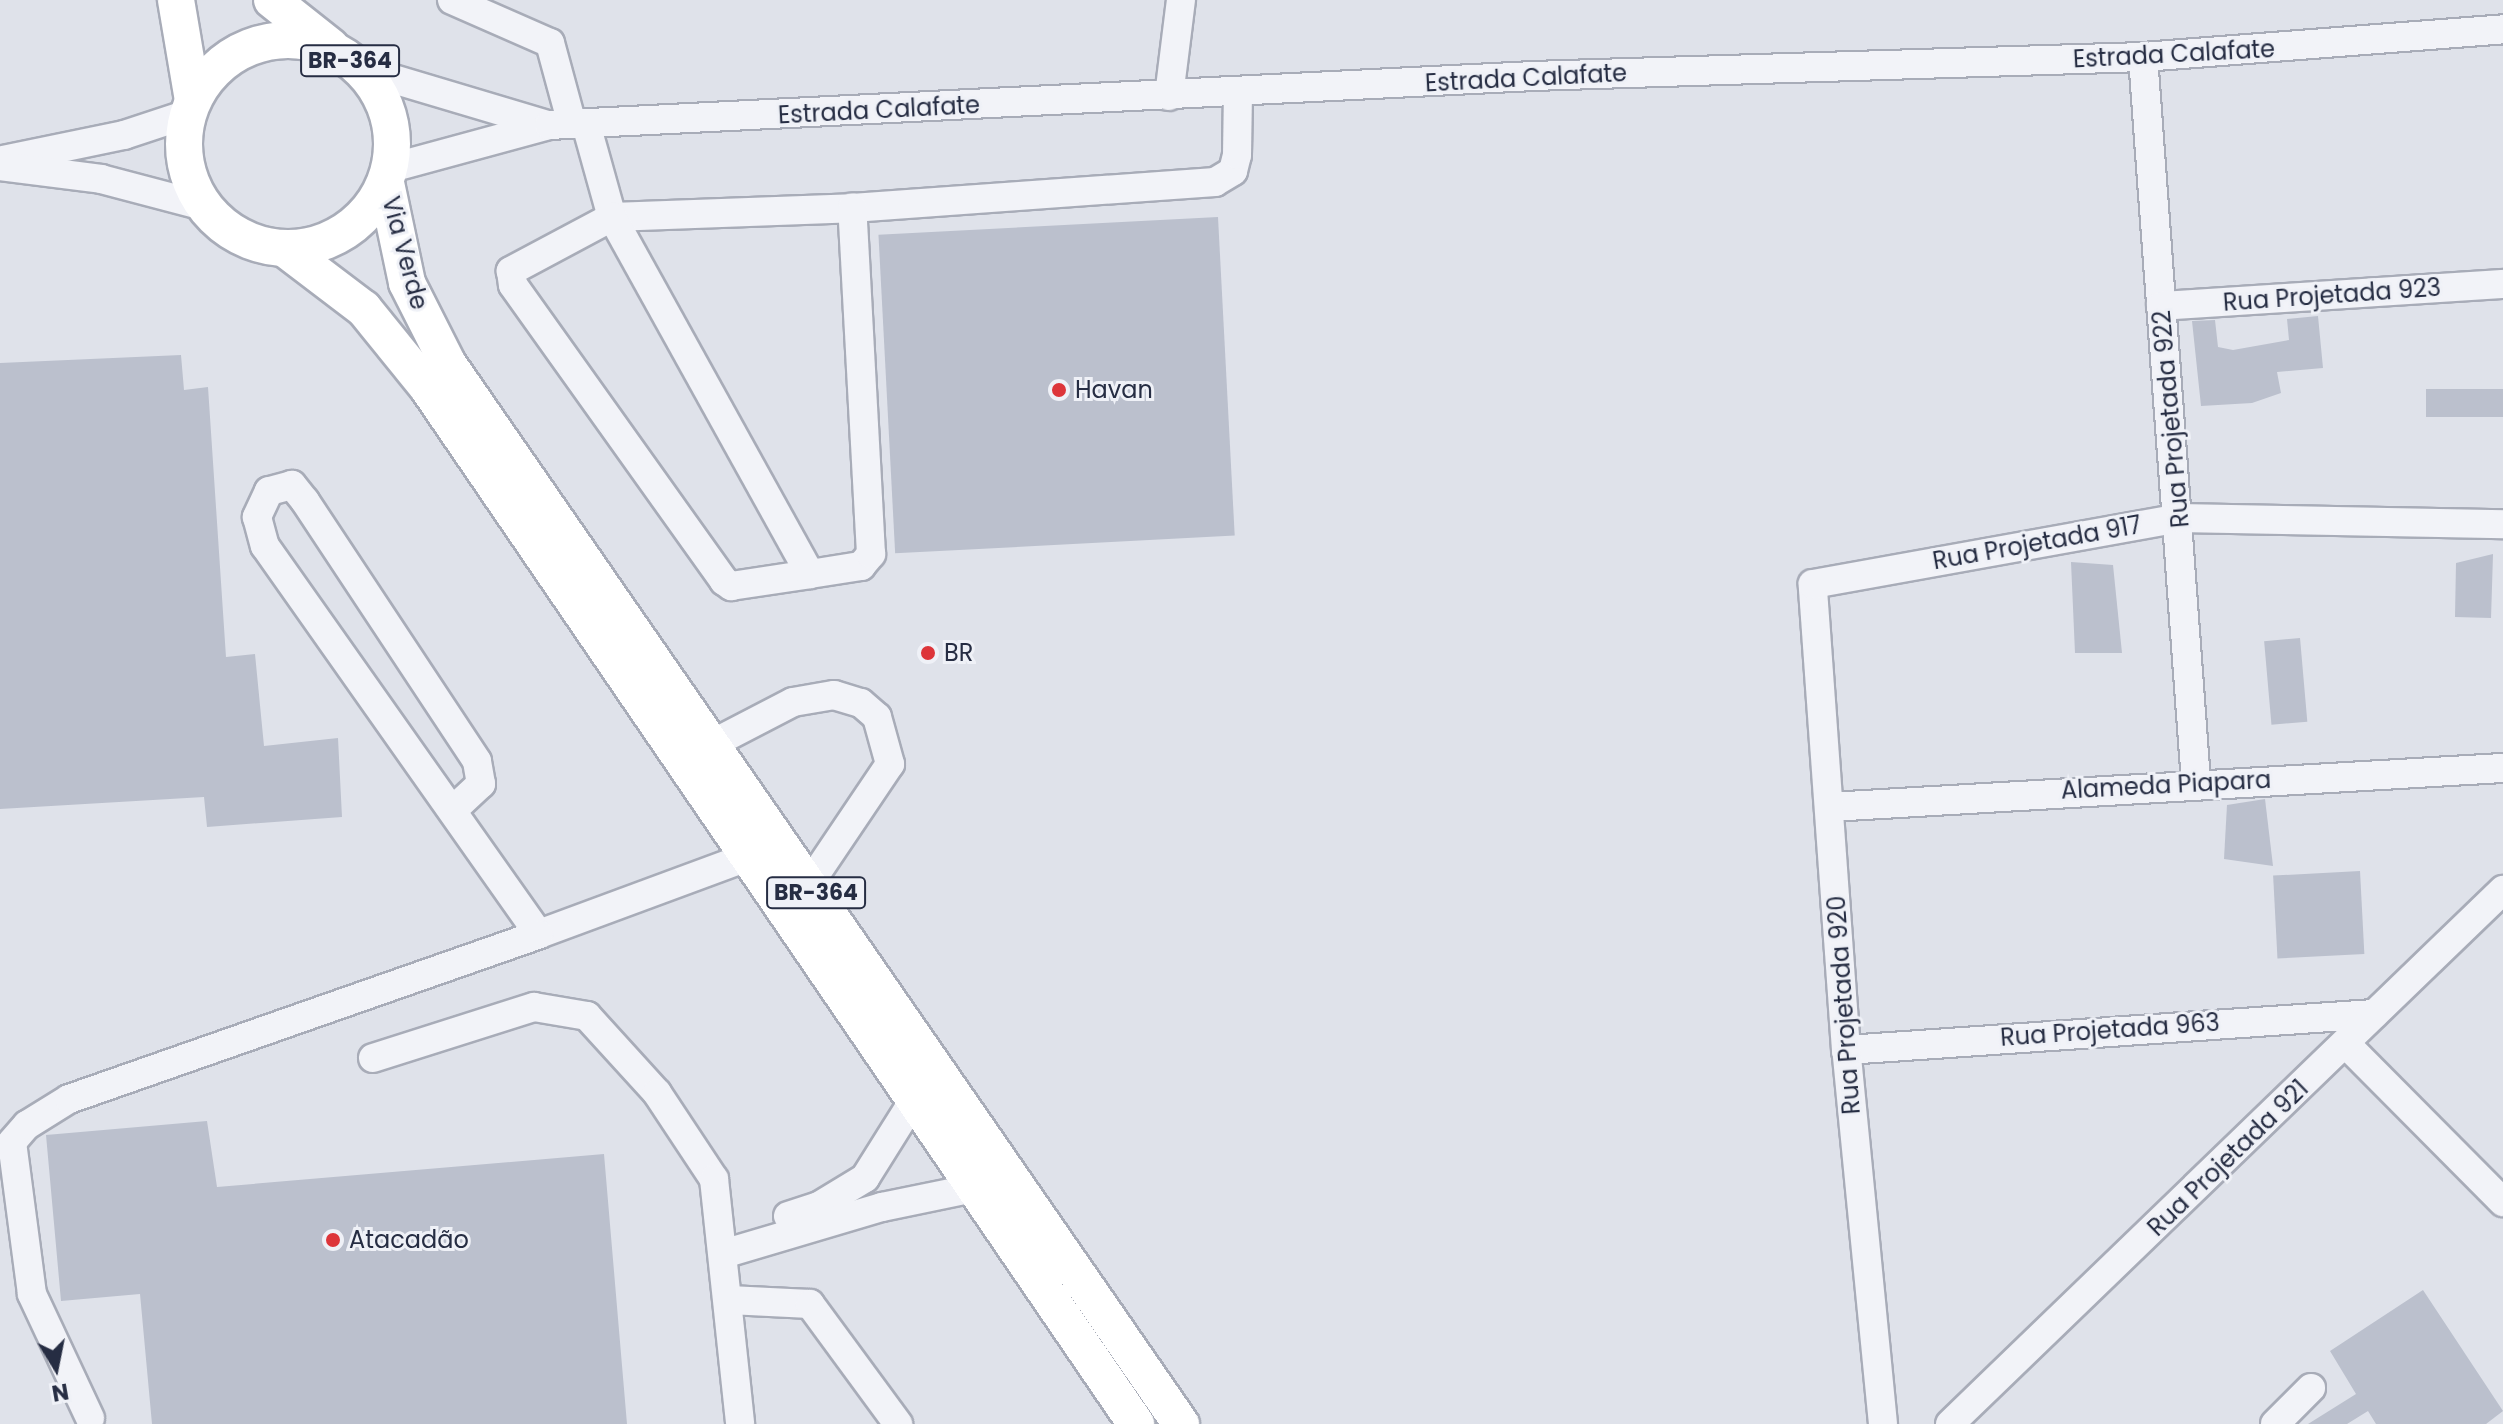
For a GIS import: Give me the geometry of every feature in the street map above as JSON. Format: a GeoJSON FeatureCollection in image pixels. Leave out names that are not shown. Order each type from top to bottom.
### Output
{"type":"FeatureCollection","features":[{"type":"Feature","properties":{"kind":"main road"},"geometry":{"type":"LineString","coordinates":[[176,0],[190,107],[185,156],[203,206]]}},
{"type":"Feature","properties":{"kind":"main road","name":"BR-364"},"geometry":{"type":"LineString","coordinates":[[272,0],[351,61],[390,116],[388,176]]}},
{"type":"Feature","properties":{"kind":"main road","name":"BR-364"},"geometry":{"type":"LineString","coordinates":[[190,107],[212,72],[239,52],[272,41],[306,41],[351,61]]}},
{"type":"Feature","properties":{"kind":"main road"},"geometry":{"type":"LineString","coordinates":[[285,249],[346,232],[388,176]]}},
{"type":"Feature","properties":{"kind":"main road","name":"Via Verde"},"geometry":{"type":"LineString","coordinates":[[388,176],[407,283],[438,376]]}},
{"type":"Feature","properties":{"kind":"main road","name":"BR-364"},"geometry":{"type":"LineString","coordinates":[[203,206],[226,228],[285,249]]}},
{"type":"Feature","properties":{"kind":"main road","name":"Via Verde"},"geometry":{"type":"LineString","coordinates":[[285,249],[364,309],[438,376]]}},
{"type":"Feature","properties":{"kind":"main road","name":"BR-364"},"geometry":{"type":"LineString","coordinates":[[438,376],[714,743],[1181,1424]]}},
{"type":"Feature","properties":{"kind":"main road","name":"BR-364"},"geometry":{"type":"LineString","coordinates":[[438,376],[745,858],[1124,1420]]}},
{"type":"Feature","properties":{"kind":"street"},"geometry":{"type":"LineString","coordinates":[[452,0],[550,43],[569,124],[612,217],[810,574]]}},
{"type":"Feature","properties":{"kind":"street"},"geometry":{"type":"LineString","coordinates":[[1169,96],[1181,0]]}},
{"type":"Feature","properties":{"kind":"street","name":"Estrada Calafate"},"geometry":{"type":"LineString","coordinates":[[388,176],[569,124],[1532,76],[2143,57],[2503,29]]}},
{"type":"Feature","properties":{"kind":"street","name":"Rua Projetada 922"},"geometry":{"type":"LineString","coordinates":[[2143,57],[2180,518],[2196,782]]}},
{"type":"Feature","properties":{"kind":"street","name":"Estrada Calafate"},"geometry":{"type":"LineString","coordinates":[[351,61],[569,124]]}},
{"type":"Feature","properties":{"kind":"street"},"geometry":{"type":"LineString","coordinates":[[852,208],[870,560],[810,574],[731,586],[724,581],[513,285],[514,265],[612,217],[852,208],[1215,182],[1233,171],[1237,155],[1238,93]]}},
{"type":"Feature","properties":{"kind":"street"},"geometry":{"type":"LineString","coordinates":[[0,163],[124,135],[190,107]]}},
{"type":"Feature","properties":{"kind":"street"},"geometry":{"type":"LineString","coordinates":[[0,163],[101,179],[203,206]]}},
{"type":"Feature","properties":{"kind":"street","name":"Rua Projetada 923"},"geometry":{"type":"LineString","coordinates":[[2161,306],[2503,284]]}},
{"type":"Feature","properties":{"kind":"street"},"geometry":{"type":"LineString","coordinates":[[454,809],[481,784],[477,761],[305,501],[292,485],[269,491],[257,517],[265,546],[454,809],[539,934]]}},
{"type":"Feature","properties":{"kind":"street","name":"Rua Projetada 917"},"geometry":{"type":"LineString","coordinates":[[1813,584],[2180,518],[2503,524]]}},
{"type":"Feature","properties":{"kind":"street","name":"Rua Projetada 920"},"geometry":{"type":"LineString","coordinates":[[1813,584],[1846,1050],[1883,1424]]}},
{"type":"Feature","properties":{"kind":"street"},"geometry":{"type":"LineString","coordinates":[[714,743],[793,702],[834,695],[861,703],[877,717],[890,764],[809,884]]}},
{"type":"Feature","properties":{"kind":"street","name":"Alameda Piapara"},"geometry":{"type":"LineString","coordinates":[[1830,807],[2196,782],[2503,768]]}},
{"type":"Feature","properties":{"kind":"street"},"geometry":{"type":"LineString","coordinates":[[90,1418],[32,1294],[12,1142],[27,1125],[69,1099],[539,934],[745,858]]}},
{"type":"Feature","properties":{"kind":"street","name":"Rua Projetada 921"},"geometry":{"type":"LineString","coordinates":[[1950,1424],[2503,890]]}},
{"type":"Feature","properties":{"kind":"street"},"geometry":{"type":"LineString","coordinates":[[373,1058],[534,1007],[587,1016],[657,1093],[707,1163],[729,1300],[740,1424]]}},
{"type":"Feature","properties":{"kind":"street","name":"Rua Projetada 963"},"geometry":{"type":"LineString","coordinates":[[1846,1050],[2374,1014]]}},
{"type":"Feature","properties":{"kind":"street"},"geometry":{"type":"LineString","coordinates":[[2346,1044],[2503,1202]]}},
{"type":"Feature","properties":{"kind":"street"},"geometry":{"type":"LineString","coordinates":[[722,1245],[819,1206],[865,1178],[912,1103]]}},
{"type":"Feature","properties":{"kind":"street"},"geometry":{"type":"LineString","coordinates":[[722,1245],[970,1189]]}},
{"type":"Feature","properties":{"kind":"street"},"geometry":{"type":"LineString","coordinates":[[729,1300],[810,1304],[898,1424]]}},
{"type":"Feature","properties":{"kind":"street"},"geometry":{"type":"LineString","coordinates":[[2275,1424],[2311,1388]]}},
{"type":"Feature","properties":{"kind":"building","name":"Havan"},"geometry":{"type":"Polygon","coordinates":[[[1218,217],[1235,536],[895,553],[878,235],[1218,217]]]}},
{"type":"Feature","properties":{"kind":"building"},"geometry":{"type":"Polygon","coordinates":[[[2318,316],[2323,368],[2277,372],[2281,393],[2252,403],[2201,406],[2192,321],[2215,320],[2218,347],[2233,350],[2289,340],[2287,319],[2318,316]]]}},
{"type":"Feature","properties":{"kind":"building"},"geometry":{"type":"Polygon","coordinates":[[[181,355],[184,390],[208,387],[226,657],[255,654],[264,746],[338,738],[342,817],[207,827],[204,797],[0,809],[0,363],[181,355]]]}},
{"type":"Feature","properties":{"kind":"building"},"geometry":{"type":"Polygon","coordinates":[[[2426,389],[2503,389],[2503,417],[2426,417],[2426,389]]]}},
{"type":"Feature","properties":{"kind":"building"},"geometry":{"type":"Polygon","coordinates":[[[2493,554],[2491,618],[2455,617],[2456,563],[2493,554]]]}},
{"type":"Feature","properties":{"kind":"building"},"geometry":{"type":"Polygon","coordinates":[[[2071,562],[2113,565],[2122,653],[2075,653],[2071,562]]]}},
{"type":"Feature","properties":{"kind":"building"},"geometry":{"type":"Polygon","coordinates":[[[2300,638],[2307,722],[2271,725],[2264,641],[2300,638]]]}},
{"type":"Feature","properties":{"kind":"building"},"geometry":{"type":"Polygon","coordinates":[[[2265,799],[2273,866],[2224,859],[2227,805],[2265,799]]]}},
{"type":"Feature","properties":{"kind":"building"},"geometry":{"type":"Polygon","coordinates":[[[2360,871],[2364,954],[2277,958],[2273,876],[2360,871]]]}},
{"type":"Feature","properties":{"kind":"building","name":"Atacadão"},"geometry":{"type":"Polygon","coordinates":[[[207,1121],[217,1187],[604,1154],[627,1424],[152,1424],[140,1294],[61,1301],[46,1135],[207,1121]]]}},
{"type":"Feature","properties":{"kind":"building"},"geometry":{"type":"Polygon","coordinates":[[[2423,1290],[2503,1411],[2486,1424],[2376,1424],[2368,1411],[2347,1424],[2308,1424],[2356,1394],[2330,1351],[2423,1290]]]}},
{"type":"Feature","properties":{"kind":"place","name":"Havan"},"geometry":{"type":"Point","coordinates":[1059,390]}},
{"type":"Feature","properties":{"kind":"place","name":"BR"},"geometry":{"type":"Point","coordinates":[928,653]}},
{"type":"Feature","properties":{"kind":"place","name":"Atacadão"},"geometry":{"type":"Point","coordinates":[333,1240]}}]}
